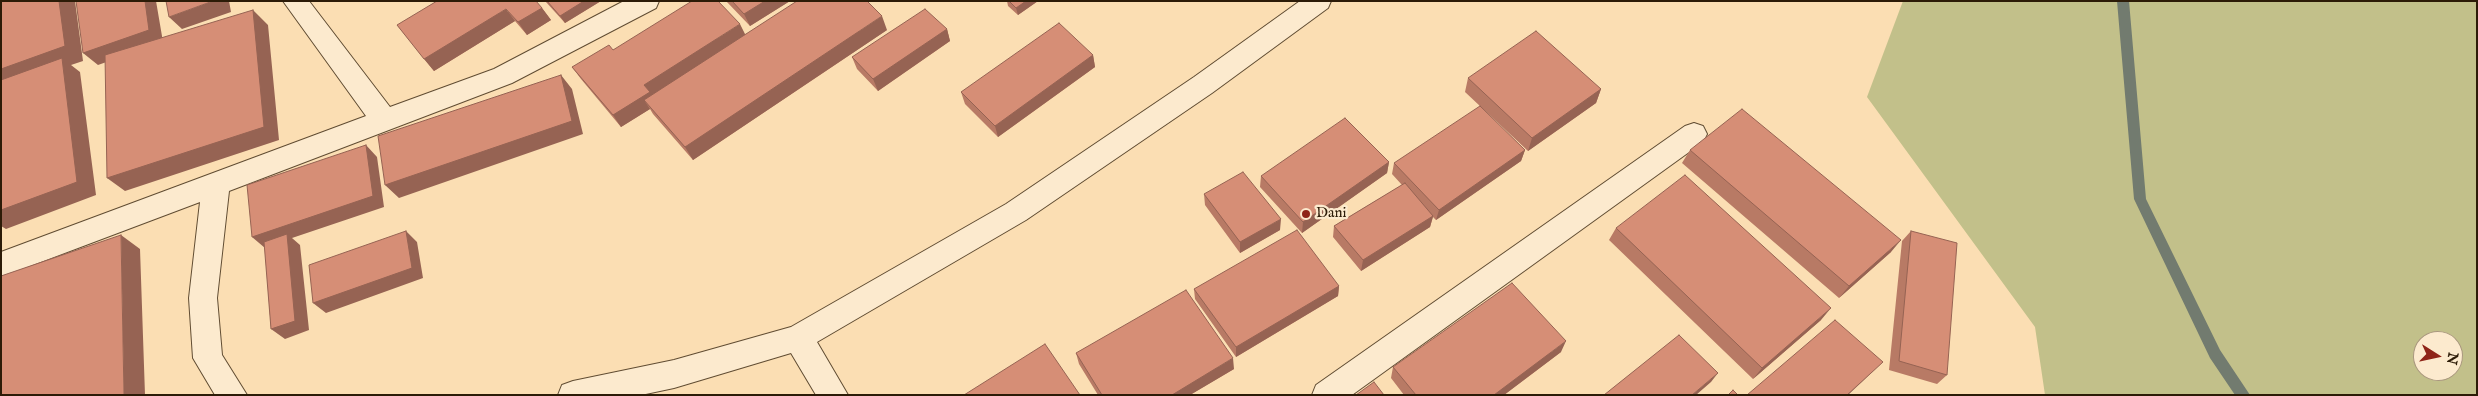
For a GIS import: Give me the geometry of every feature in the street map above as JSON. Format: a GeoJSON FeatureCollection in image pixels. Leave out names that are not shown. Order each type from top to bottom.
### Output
{"type":"FeatureCollection","features":[{"type":"Feature","properties":{"kind":"street"},"geometry":{"type":"LineString","coordinates":[[295,1],[385,121]]}},
{"type":"Feature","properties":{"kind":"street"},"geometry":{"type":"LineString","coordinates":[[1,265],[503,76],[647,1]]}},
{"type":"Feature","properties":{"kind":"street"},"geometry":{"type":"LineString","coordinates":[[573,395],[674,374],[798,338],[1016,212],[1203,85],[1319,1]]}},
{"type":"Feature","properties":{"kind":"street"},"geometry":{"type":"LineString","coordinates":[[1327,395],[1694,134]]}},
{"type":"Feature","properties":{"kind":"street"},"geometry":{"type":"LineString","coordinates":[[216,185],[203,298],[208,358],[232,395]]}},
{"type":"Feature","properties":{"kind":"street"},"geometry":{"type":"LineString","coordinates":[[798,338],[833,395]]}},
{"type":"Feature","properties":{"kind":"shaded area"},"geometry":{"type":"Polygon","coordinates":[[[1903,1],[2477,1],[2477,395],[2045,395],[2035,327],[1867,97],[1903,1]]]}},
{"type":"Feature","properties":{"kind":"building"},"geometry":{"type":"Polygon","coordinates":[[[1,1],[59,1],[65,46],[1,69],[1,1]]]}},
{"type":"Feature","properties":{"kind":"building"},"geometry":{"type":"Polygon","coordinates":[[[76,1],[145,1],[149,30],[83,53],[76,1]]]}},
{"type":"Feature","properties":{"kind":"building"},"geometry":{"type":"Polygon","coordinates":[[[166,1],[213,1],[169,17],[166,1]]]}},
{"type":"Feature","properties":{"kind":"building"},"geometry":{"type":"Polygon","coordinates":[[[437,1],[536,1],[542,8],[518,22],[506,9],[424,59],[397,25],[437,1]]]}},
{"type":"Feature","properties":{"kind":"building"},"geometry":{"type":"Polygon","coordinates":[[[547,1],[584,1],[560,16],[547,1]]]}},
{"type":"Feature","properties":{"kind":"building"},"geometry":{"type":"Polygon","coordinates":[[[692,1],[718,1],[740,24],[644,85],[650,92],[613,115],[572,67],[609,45],[613,50],[692,1]]]}},
{"type":"Feature","properties":{"kind":"building"},"geometry":{"type":"Polygon","coordinates":[[[732,1],[765,1],[744,14],[732,1]]]}},
{"type":"Feature","properties":{"kind":"building"},"geometry":{"type":"Polygon","coordinates":[[[797,1],[867,1],[882,16],[685,147],[644,100],[797,1]]]}},
{"type":"Feature","properties":{"kind":"building"},"geometry":{"type":"Polygon","coordinates":[[[1009,1],[1026,1],[1016,8],[1009,1]]]}},
{"type":"Feature","properties":{"kind":"building"},"geometry":{"type":"Polygon","coordinates":[[[925,9],[947,29],[873,79],[852,57],[925,9]]]}},
{"type":"Feature","properties":{"kind":"building"},"geometry":{"type":"Polygon","coordinates":[[[253,10],[264,127],[107,178],[105,55],[253,10]]]}},
{"type":"Feature","properties":{"kind":"building"},"geometry":{"type":"Polygon","coordinates":[[[1059,23],[1093,55],[995,126],[961,92],[1059,23]]]}},
{"type":"Feature","properties":{"kind":"building"},"geometry":{"type":"Polygon","coordinates":[[[1536,31],[1601,89],[1532,138],[1468,78],[1536,31]]]}},
{"type":"Feature","properties":{"kind":"building"},"geometry":{"type":"Polygon","coordinates":[[[62,58],[77,182],[1,210],[1,80],[62,58]]]}},
{"type":"Feature","properties":{"kind":"building"},"geometry":{"type":"Polygon","coordinates":[[[561,75],[572,121],[385,185],[378,136],[561,75]]]}},
{"type":"Feature","properties":{"kind":"building"},"geometry":{"type":"Polygon","coordinates":[[[1480,106],[1525,150],[1439,210],[1394,163],[1480,106]]]}},
{"type":"Feature","properties":{"kind":"building"},"geometry":{"type":"Polygon","coordinates":[[[1742,109],[1901,240],[1849,286],[1690,150],[1742,109]]]}},
{"type":"Feature","properties":{"kind":"building"},"geometry":{"type":"Polygon","coordinates":[[[1345,118],[1389,162],[1303,222],[1261,176],[1345,118]]]}},
{"type":"Feature","properties":{"kind":"building"},"geometry":{"type":"Polygon","coordinates":[[[366,145],[373,196],[252,237],[247,185],[366,145]]]}},
{"type":"Feature","properties":{"kind":"building"},"geometry":{"type":"Polygon","coordinates":[[[1243,172],[1281,219],[1240,242],[1204,194],[1243,172]]]}},
{"type":"Feature","properties":{"kind":"building"},"geometry":{"type":"Polygon","coordinates":[[[1685,175],[1831,308],[1762,368],[1616,228],[1685,175]]]}},
{"type":"Feature","properties":{"kind":"building"},"geometry":{"type":"Polygon","coordinates":[[[1405,183],[1433,216],[1363,260],[1334,226],[1405,183]]]}},
{"type":"Feature","properties":{"kind":"building"},"geometry":{"type":"Polygon","coordinates":[[[1297,230],[1339,286],[1236,347],[1194,289],[1297,230]]]}},
{"type":"Feature","properties":{"kind":"building"},"geometry":{"type":"Polygon","coordinates":[[[406,231],[412,268],[313,303],[309,265],[406,231]]]}},
{"type":"Feature","properties":{"kind":"building"},"geometry":{"type":"Polygon","coordinates":[[[1911,231],[1957,243],[1947,375],[1899,361],[1911,231]]]}},
{"type":"Feature","properties":{"kind":"building"},"geometry":{"type":"Polygon","coordinates":[[[287,234],[295,321],[271,329],[264,242],[287,234]]]}},
{"type":"Feature","properties":{"kind":"building"},"geometry":{"type":"Polygon","coordinates":[[[121,235],[124,395],[1,395],[1,276],[121,235]]]}},
{"type":"Feature","properties":{"kind":"building"},"geometry":{"type":"Polygon","coordinates":[[[1512,283],[1566,341],[1494,395],[1416,395],[1393,367],[1512,283]]]}},
{"type":"Feature","properties":{"kind":"building"},"geometry":{"type":"Polygon","coordinates":[[[1186,290],[1233,358],[1172,395],[1102,395],[1076,353],[1186,290]]]}},
{"type":"Feature","properties":{"kind":"building"},"geometry":{"type":"Polygon","coordinates":[[[1835,320],[1883,362],[1847,395],[1747,395],[1835,320]]]}},
{"type":"Feature","properties":{"kind":"building"},"geometry":{"type":"Polygon","coordinates":[[[1679,335],[1718,373],[1692,395],[1604,395],[1679,335]]]}},
{"type":"Feature","properties":{"kind":"building"},"geometry":{"type":"Polygon","coordinates":[[[1045,344],[1080,395],[964,395],[1045,344]]]}},
{"type":"Feature","properties":{"kind":"building"},"geometry":{"type":"Polygon","coordinates":[[[1374,382],[1384,395],[1356,395],[1374,382]]]}},
{"type":"Feature","properties":{"kind":"building"},"geometry":{"type":"Polygon","coordinates":[[[1733,390],[1738,395],[1728,395],[1733,390]]]}},
{"type":"Feature","properties":{"kind":"waterway"},"geometry":{"type":"LineString","coordinates":[[2123,1],[2140,199],[2215,354],[2243,395]]}},
{"type":"Feature","properties":{"kind":"place","name":"Dani"},"geometry":{"type":"Point","coordinates":[1306,214]}}]}
